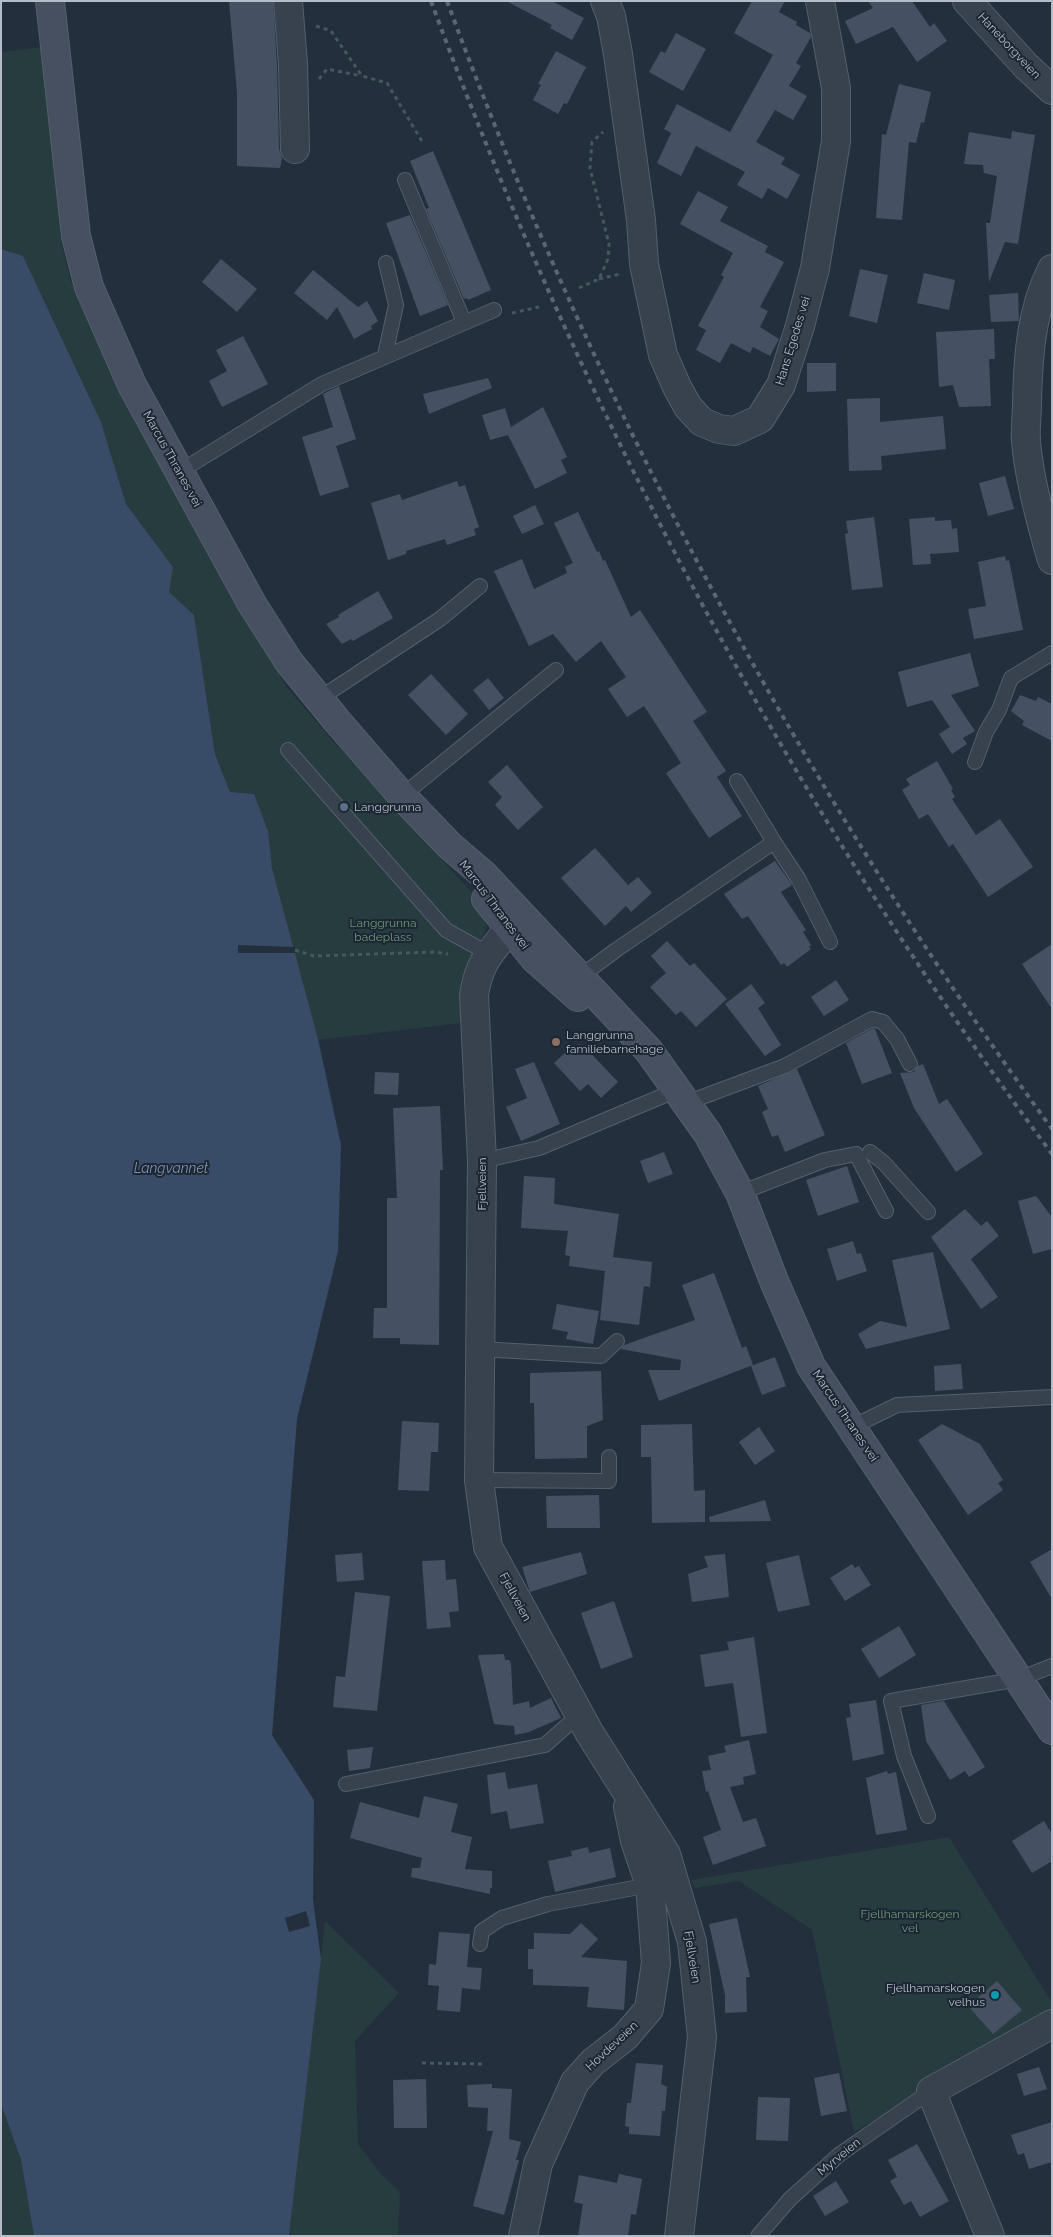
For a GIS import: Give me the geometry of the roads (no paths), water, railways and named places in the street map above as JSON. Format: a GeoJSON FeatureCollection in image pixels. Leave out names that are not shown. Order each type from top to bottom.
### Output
{"type":"FeatureCollection","features":[{"type":"Feature","properties":{"kind":"main road","name":"Marcus Thranes vei"},"geometry":{"type":"LineString","coordinates":[[50,1],[76,236],[89,288],[132,385],[252,604],[289,662],[402,796],[450,846],[506,897]]}},
{"type":"Feature","properties":{"kind":"main road","name":"Marcus Thranes vei"},"geometry":{"type":"LineString","coordinates":[[450,846],[475,884],[519,926],[535,959],[574,982],[649,1050],[708,1134],[740,1193],[811,1366],[1052,1730]]}},
{"type":"Feature","properties":{"kind":"street","name":"Hans Egedes vei"},"geometry":{"type":"LineString","coordinates":[[605,1],[611,16],[618,54],[626,123],[641,220],[644,264],[663,354],[677,387],[688,407],[697,417],[702,422],[718,429],[734,431],[760,419],[781,385],[800,326],[815,268],[836,141],[836,88],[820,1]]}},
{"type":"Feature","properties":{"kind":"street","name":"Haneborgveien"},"geometry":{"type":"LineString","coordinates":[[967,1],[1026,66],[1052,90]]}},
{"type":"Feature","properties":{"kind":"street"},"geometry":{"type":"LineString","coordinates":[[289,9],[295,149]]}},
{"type":"Feature","properties":{"kind":"street"},"geometry":{"type":"LineString","coordinates":[[1049,280],[1033,324],[1027,364],[1026,441],[1041,523],[1052,560]]}},
{"type":"Feature","properties":{"kind":"street"},"geometry":{"type":"LineString","coordinates":[[506,897],[519,926]]}},
{"type":"Feature","properties":{"kind":"street","name":"Fjellveien"},"geometry":{"type":"LineString","coordinates":[[519,926],[486,959],[477,974],[474,995],[482,1161],[480,1480],[488,1547],[580,1714],[666,1854],[692,1942],[702,2037],[679,2236]]}},
{"type":"Feature","properties":{"kind":"street","name":"Hovdeveien"},"geometry":{"type":"LineString","coordinates":[[523,2236],[538,2164],[575,2082],[593,2062],[625,2037],[649,2009],[656,1964],[650,1885],[635,1841],[625,1790]]}},
{"type":"Feature","properties":{"kind":"street","name":"Myrveien"},"geometry":{"type":"LineString","coordinates":[[931,2091],[1052,2024]]}},
{"type":"Feature","properties":{"kind":"street"},"geometry":{"type":"LineString","coordinates":[[931,2091],[990,2236]]}},
{"type":"Feature","properties":{"kind":"lane"},"geometry":{"type":"LineString","coordinates":[[405,180],[464,322]]}},
{"type":"Feature","properties":{"kind":"lane"},"geometry":{"type":"LineString","coordinates":[[385,355],[396,304],[386,262]]}},
{"type":"Feature","properties":{"kind":"lane"},"geometry":{"type":"LineString","coordinates":[[179,472],[322,384],[385,355],[494,310]]}},
{"type":"Feature","properties":{"kind":"lane"},"geometry":{"type":"LineString","coordinates":[[319,699],[440,619],[480,586]]}},
{"type":"Feature","properties":{"kind":"lane"},"geometry":{"type":"LineString","coordinates":[[974,762],[986,732],[999,710],[1011,678],[1052,653]]}},
{"type":"Feature","properties":{"kind":"lane"},"geometry":{"type":"LineString","coordinates":[[402,796],[556,670]]}},
{"type":"Feature","properties":{"kind":"lane"},"geometry":{"type":"LineString","coordinates":[[288,750],[446,930],[486,959]]}},
{"type":"Feature","properties":{"kind":"lane"},"geometry":{"type":"LineString","coordinates":[[737,781],[799,880],[830,942]]}},
{"type":"Feature","properties":{"kind":"lane"},"geometry":{"type":"LineString","coordinates":[[574,982],[623,945],[774,842]]}},
{"type":"Feature","properties":{"kind":"lane"},"geometry":{"type":"LineString","coordinates":[[482,1161],[539,1148],[679,1093],[785,1066],[872,1019],[883,1022],[897,1039],[910,1064]]}},
{"type":"Feature","properties":{"kind":"lane"},"geometry":{"type":"LineString","coordinates":[[740,1193],[825,1160],[884,1149]]}},
{"type":"Feature","properties":{"kind":"lane"},"geometry":{"type":"LineString","coordinates":[[870,1152],[928,1212]]}},
{"type":"Feature","properties":{"kind":"lane"},"geometry":{"type":"LineString","coordinates":[[856,1154],[886,1211]]}},
{"type":"Feature","properties":{"kind":"lane"},"geometry":{"type":"LineString","coordinates":[[480,1349],[602,1356],[617,1341]]}},
{"type":"Feature","properties":{"kind":"lane"},"geometry":{"type":"LineString","coordinates":[[852,1427],[897,1405],[1052,1397]]}},
{"type":"Feature","properties":{"kind":"lane"},"geometry":{"type":"LineString","coordinates":[[480,1480],[609,1481],[609,1457]]}},
{"type":"Feature","properties":{"kind":"lane"},"geometry":{"type":"LineString","coordinates":[[928,1816],[904,1756],[891,1700],[1020,1679],[1052,1666]]}},
{"type":"Feature","properties":{"kind":"lane"},"geometry":{"type":"LineString","coordinates":[[346,1784],[545,1745],[580,1714]]}},
{"type":"Feature","properties":{"kind":"lane"},"geometry":{"type":"LineString","coordinates":[[480,1944],[482,1931],[502,1918],[548,1904],[650,1885]]}},
{"type":"Feature","properties":{"kind":"lane","name":"Myrveien"},"geometry":{"type":"LineString","coordinates":[[758,2236],[790,2199],[840,2154],[931,2091]]}},
{"type":"Feature","properties":{"kind":"water","name":"Langvannet"},"geometry":{"type":"Polygon","coordinates":[[[1,249],[23,256],[101,422],[126,504],[173,567],[169,592],[194,615],[215,754],[230,792],[254,794],[268,831],[272,868],[318,1039],[341,1145],[338,1251],[297,1419],[272,1735],[314,1800],[313,1900],[321,1959],[289,2236],[34,2236],[21,2160],[1,2104],[1,249]]]}},
{"type":"Feature","properties":{"kind":"railway"},"geometry":{"type":"LineString","coordinates":[[431,1],[490,154],[555,305],[625,454],[700,600],[780,743],[866,884],[956,1021],[1052,1154]]}},
{"type":"Feature","properties":{"kind":"railway"},"geometry":{"type":"LineString","coordinates":[[447,1],[505,151],[568,298],[637,443],[710,586],[788,726],[872,863],[959,998],[1052,1129]]}},
{"type":"Feature","properties":{"kind":"place","name":"Langgrunna"},"geometry":{"type":"Point","coordinates":[344,807]}},
{"type":"Feature","properties":{"kind":"place","name":"Langgrunna familiebarnehage"},"geometry":{"type":"Point","coordinates":[556,1042]}},
{"type":"Feature","properties":{"kind":"place","name":"Fjellhamarskogen velhus"},"geometry":{"type":"Point","coordinates":[995,1995]}},
{"type":"Feature","properties":{"kind":"park label","name":"Langgrunna badeplass"},"geometry":{"type":"Point","coordinates":[383,930]}},
{"type":"Feature","properties":{"kind":"park label","name":"Fjellhamarskogen vel"},"geometry":{"type":"Point","coordinates":[910,1921]}}]}
